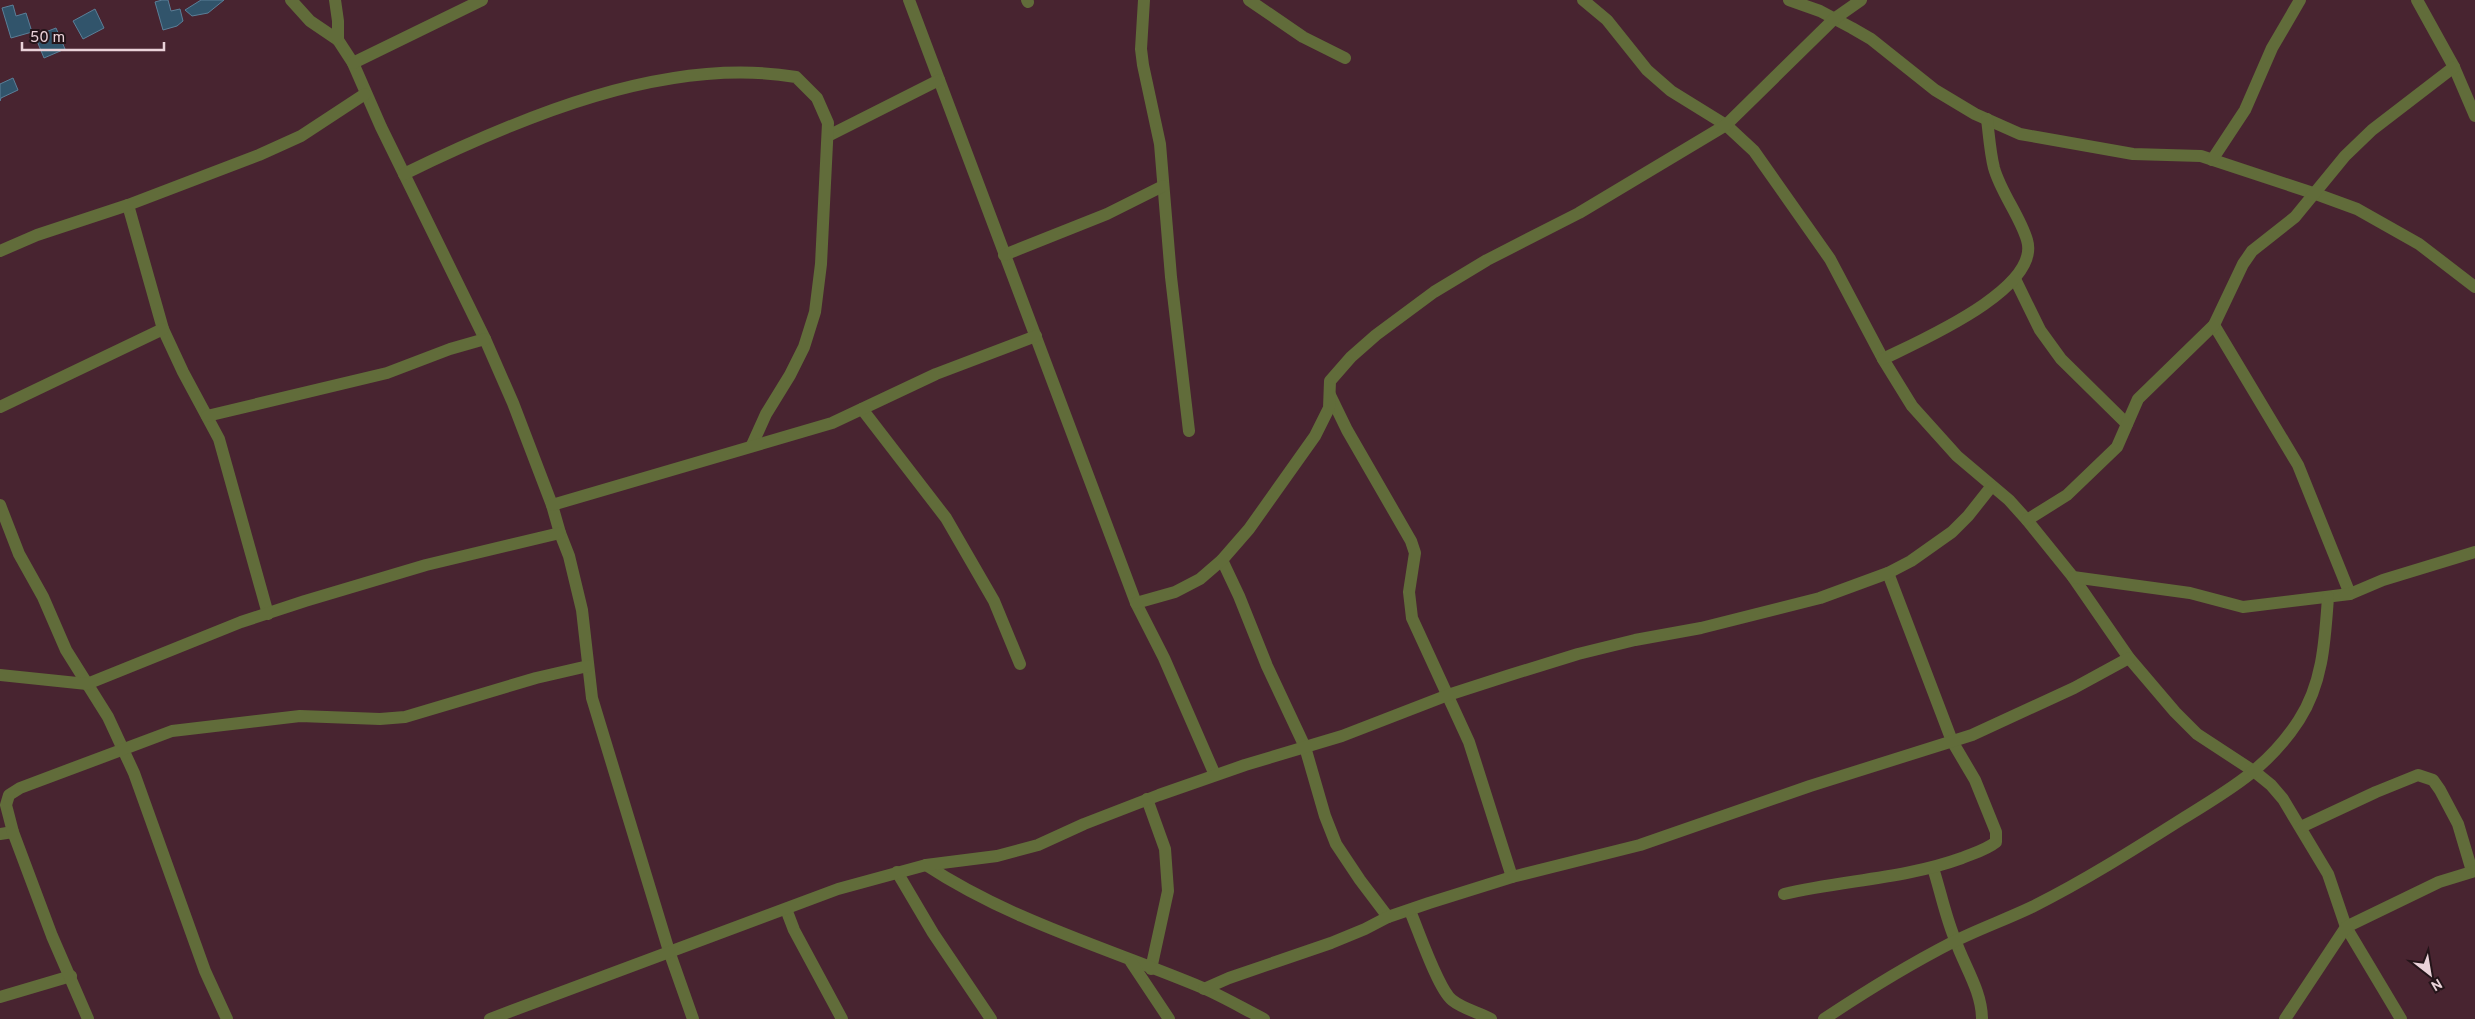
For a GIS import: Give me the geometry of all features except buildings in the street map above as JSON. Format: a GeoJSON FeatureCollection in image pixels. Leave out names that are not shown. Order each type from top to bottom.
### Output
{"type":"FeatureCollection","features":[{"type":"Feature","properties":{"kind":"street"},"geometry":{"type":"LineString","coordinates":[[291,0],[310,21],[338,40],[353,63],[365,94],[485,339],[513,402],[569,556],[582,610],[592,698],[669,951],[693,1019]]}},
{"type":"Feature","properties":{"kind":"street"},"geometry":{"type":"LineString","coordinates":[[334,0],[338,21],[338,40]]}},
{"type":"Feature","properties":{"kind":"street"},"geometry":{"type":"LineString","coordinates":[[353,63],[482,0]]}},
{"type":"Feature","properties":{"kind":"street"},"geometry":{"type":"LineString","coordinates":[[909,0],[1136,603],[1164,658],[1215,775]]}},
{"type":"Feature","properties":{"kind":"street"},"geometry":{"type":"LineString","coordinates":[[1144,0],[1141,49],[1151,109],[1160,144],[1189,431]]}},
{"type":"Feature","properties":{"kind":"street"},"geometry":{"type":"LineString","coordinates":[[1249,0],[1303,37],[1345,58]]}},
{"type":"Feature","properties":{"kind":"street"},"geometry":{"type":"LineString","coordinates":[[1583,0],[1607,20],[1647,70],[1671,91],[1726,125],[1754,151],[1810,228],[1844,283],[1883,359],[1912,406],[1957,456],[2009,500],[2027,520],[2073,577],[2129,658],[2197,734],[2255,772],[2271,785],[2283,799],[2328,874],[2346,927],[2401,1019]]}},
{"type":"Feature","properties":{"kind":"street"},"geometry":{"type":"LineString","coordinates":[[1789,0],[1834,19],[1870,40],[1935,90],[1987,119],[2020,134],[2133,154],[2201,156],[2316,194],[2357,209],[2419,244],[2475,287]]}},
{"type":"Feature","properties":{"kind":"street"},"geometry":{"type":"LineString","coordinates":[[1136,603],[1175,592],[1200,579],[1222,560],[1249,529],[1315,436],[1329,408],[1330,381],[1351,356],[1376,335],[1434,292],[1486,260],[1579,213],[1726,125],[1834,19],[1861,0]]}},
{"type":"Feature","properties":{"kind":"street"},"geometry":{"type":"LineString","coordinates":[[2212,160],[2245,110],[2272,48],[2300,0]]}},
{"type":"Feature","properties":{"kind":"street"},"geometry":{"type":"LineString","coordinates":[[2416,0],[2454,67],[2475,116]]}},
{"type":"Feature","properties":{"kind":"street"},"geometry":{"type":"LineString","coordinates":[[2027,520],[2067,495],[2117,447],[2138,399],[2214,325],[2243,264],[2252,251],[2295,217],[2316,194],[2345,156],[2372,130],[2454,67]]}},
{"type":"Feature","properties":{"kind":"street"},"geometry":{"type":"LineString","coordinates":[[404,174],[468,143],[543,112],[619,91],[694,74],[736,72],[796,77],[817,98],[828,123],[821,264],[815,312],[800,354],[766,414],[752,445]]}},
{"type":"Feature","properties":{"kind":"street"},"geometry":{"type":"LineString","coordinates":[[828,136],[939,80]]}},
{"type":"Feature","properties":{"kind":"street"},"geometry":{"type":"LineString","coordinates":[[0,251],[259,155],[301,136],[365,94]]}},
{"type":"Feature","properties":{"kind":"street"},"geometry":{"type":"LineString","coordinates":[[1883,359],[1943,329],[1982,306],[2015,279],[2027,260],[2028,242],[1994,168],[1987,119]]}},
{"type":"Feature","properties":{"kind":"street"},"geometry":{"type":"LineString","coordinates":[[1004,256],[1107,214],[1163,186]]}},
{"type":"Feature","properties":{"kind":"street"},"geometry":{"type":"LineString","coordinates":[[128,205],[163,329],[183,372],[219,439],[232,478],[252,563],[268,614]]}},
{"type":"Feature","properties":{"kind":"street"},"geometry":{"type":"LineString","coordinates":[[2015,279],[2040,330],[2061,359],[2127,424]]}},
{"type":"Feature","properties":{"kind":"street"},"geometry":{"type":"LineString","coordinates":[[2214,325],[2298,465],[2350,594]]}},
{"type":"Feature","properties":{"kind":"street"},"geometry":{"type":"LineString","coordinates":[[0,407],[163,329]]}},
{"type":"Feature","properties":{"kind":"street"},"geometry":{"type":"LineString","coordinates":[[552,505],[832,423],[936,374],[1036,336]]}},
{"type":"Feature","properties":{"kind":"street"},"geometry":{"type":"LineString","coordinates":[[207,416],[387,373],[450,349],[485,339]]}},
{"type":"Feature","properties":{"kind":"street"},"geometry":{"type":"LineString","coordinates":[[1329,393],[1347,430],[1411,541],[1415,553],[1409,592],[1412,618],[1469,742],[1512,877]]}},
{"type":"Feature","properties":{"kind":"street"},"geometry":{"type":"LineString","coordinates":[[862,410],[946,518],[994,601],[1020,664]]}},
{"type":"Feature","properties":{"kind":"street"},"geometry":{"type":"LineString","coordinates":[[490,1019],[838,889],[926,865],[997,856],[1038,845],[1147,799],[1384,720],[1448,695],[1578,654],[1635,640],[1701,628],[1820,598],[1888,573],[1911,561],[1952,532],[1968,516],[1991,486]]}},
{"type":"Feature","properties":{"kind":"street"},"geometry":{"type":"LineString","coordinates":[[0,504],[19,554],[43,597],[66,650],[108,717],[148,808],[205,971],[227,1019]]}},
{"type":"Feature","properties":{"kind":"street"},"geometry":{"type":"LineString","coordinates":[[0,675],[50,682],[87,684],[241,622],[426,565],[502,549],[560,533]]}},
{"type":"Feature","properties":{"kind":"street"},"geometry":{"type":"LineString","coordinates":[[2073,577],[2190,593],[2243,606],[2350,594],[2383,580],[2473,556]]}},
{"type":"Feature","properties":{"kind":"street"},"geometry":{"type":"LineString","coordinates":[[1222,560],[1305,747],[1325,816],[1336,844],[1388,917]]}},
{"type":"Feature","properties":{"kind":"street"},"geometry":{"type":"LineString","coordinates":[[1784,894],[1814,887],[1933,868],[1988,848],[1996,842],[1996,832],[1975,780],[1952,741],[1888,573]]}},
{"type":"Feature","properties":{"kind":"street"},"geometry":{"type":"LineString","coordinates":[[1824,1019],[1895,972],[1955,941],[2033,907],[2114,862],[2255,772],[2300,719],[2313,688],[2323,660],[2328,597]]}},
{"type":"Feature","properties":{"kind":"street"},"geometry":{"type":"LineString","coordinates":[[1204,989],[1229,978],[1331,943],[1388,917],[1512,877],[1640,845],[1810,786],[1972,735],[2020,715],[2129,658]]}},
{"type":"Feature","properties":{"kind":"street"},"geometry":{"type":"LineString","coordinates":[[88,1019],[71,976],[6,833],[6,805],[9,795],[20,788],[172,731],[300,716],[380,719],[405,716],[468,700],[536,678],[588,666]]}},
{"type":"Feature","properties":{"kind":"street"},"geometry":{"type":"LineString","coordinates":[[2285,1019],[2346,927],[2438,882],[2474,871],[2458,824],[2440,790],[2433,780],[2418,775],[2376,792],[2301,827]]}},
{"type":"Feature","properties":{"kind":"street"},"geometry":{"type":"LineString","coordinates":[[1147,799],[1165,849],[1168,891],[1151,969]]}},
{"type":"Feature","properties":{"kind":"street"},"geometry":{"type":"LineString","coordinates":[[926,865],[952,882],[1024,918],[1131,962],[1204,989],[1264,1019]]}},
{"type":"Feature","properties":{"kind":"street"},"geometry":{"type":"LineString","coordinates":[[1933,868],[1955,941],[1977,993],[1982,1009],[1982,1019]]}},
{"type":"Feature","properties":{"kind":"street"},"geometry":{"type":"LineString","coordinates":[[897,872],[933,933],[991,1019]]}},
{"type":"Feature","properties":{"kind":"street"},"geometry":{"type":"LineString","coordinates":[[786,909],[794,930],[842,1019]]}},
{"type":"Feature","properties":{"kind":"street"},"geometry":{"type":"LineString","coordinates":[[1410,910],[1436,973],[1450,998],[1463,1007],[1490,1019]]}},
{"type":"Feature","properties":{"kind":"street"},"geometry":{"type":"LineString","coordinates":[[1131,962],[1169,1019]]}},
{"type":"Feature","properties":{"kind":"street"},"geometry":{"type":"LineString","coordinates":[[0,997],[71,976]]}}]}
